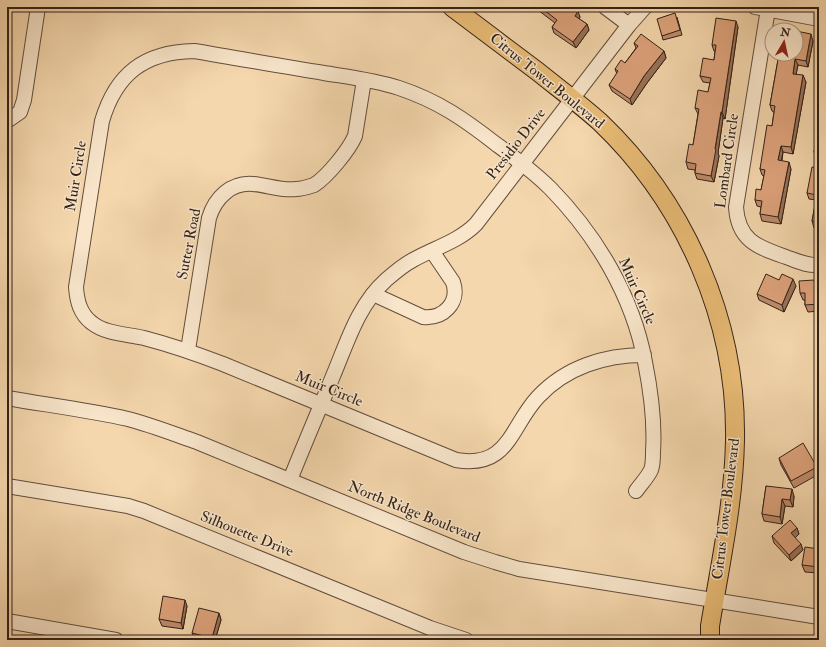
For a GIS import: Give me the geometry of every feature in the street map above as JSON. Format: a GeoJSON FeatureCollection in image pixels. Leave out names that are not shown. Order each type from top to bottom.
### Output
{"type":"FeatureCollection","features":[{"type":"Feature","properties":{"kind":"main road","name":"Citrus Tower Boulevard"},"geometry":{"type":"LineString","coordinates":[[452,7],[573,98],[600,122],[625,148],[661,194],[675,216],[691,245],[704,274],[718,314],[726,345],[735,408],[736,441],[733,480],[710,626],[710,640]]}},
{"type":"Feature","properties":{"kind":"street"},"geometry":{"type":"LineString","coordinates":[[7,121],[20,112],[24,100],[38,7]]}},
{"type":"Feature","properties":{"kind":"street"},"geometry":{"type":"LineString","coordinates":[[605,7],[629,25]]}},
{"type":"Feature","properties":{"kind":"street","name":"Presidio Drive"},"geometry":{"type":"LineString","coordinates":[[290,480],[356,320],[373,294],[384,282],[411,261],[458,239],[476,224],[629,25],[646,7]]}},
{"type":"Feature","properties":{"kind":"street"},"geometry":{"type":"LineString","coordinates":[[761,8],[819,19]]}},
{"type":"Feature","properties":{"kind":"street","name":"Lombard Circle"},"geometry":{"type":"LineString","coordinates":[[761,8],[736,216],[739,226],[744,234],[751,242],[761,248],[804,264],[819,265]]}},
{"type":"Feature","properties":{"kind":"street","name":"Muir Circle"},"geometry":{"type":"LineString","coordinates":[[636,491],[652,469],[652,402],[644,355],[627,302],[617,280],[602,253],[585,228],[566,205],[549,187],[522,164],[466,120],[421,96],[396,87],[364,80],[194,51],[179,51],[158,56],[140,65],[129,73],[113,93],[107,105],[102,121],[76,287],[76,298],[80,308],[92,323],[101,328],[188,350],[456,460],[467,462],[478,461],[497,453],[504,447],[528,409],[539,396],[565,375],[595,362],[613,357],[644,355]]}},
{"type":"Feature","properties":{"kind":"street","name":"Sutter Road"},"geometry":{"type":"LineString","coordinates":[[188,350],[209,218],[217,200],[224,193],[242,184],[295,190],[314,185],[322,179],[351,144],[354,136],[364,80]]}},
{"type":"Feature","properties":{"kind":"street"},"geometry":{"type":"LineString","coordinates":[[373,294],[423,317],[437,316],[449,308],[453,302],[455,288],[453,282],[432,251]]}},
{"type":"Feature","properties":{"kind":"street","name":"North Ridge Boulevard"},"geometry":{"type":"LineString","coordinates":[[7,398],[73,408],[128,419],[153,426],[197,442],[464,552],[519,569],[819,617]]}},
{"type":"Feature","properties":{"kind":"street","name":"Silhouette Drive"},"geometry":{"type":"LineString","coordinates":[[7,486],[128,506],[144,511],[430,628],[466,640]]}},
{"type":"Feature","properties":{"kind":"street"},"geometry":{"type":"LineString","coordinates":[[7,621],[116,640]]}},
{"type":"Feature","properties":{"kind":"building"},"geometry":{"type":"Polygon","coordinates":[[[540,7],[572,7],[578,11],[575,16],[587,24],[573,42],[552,27],[557,20],[540,7]]]}},
{"type":"Feature","properties":{"kind":"building"},"geometry":{"type":"Polygon","coordinates":[[[675,13],[680,30],[662,36],[657,19],[675,13]]]}},
{"type":"Feature","properties":{"kind":"building"},"geometry":{"type":"Polygon","coordinates":[[[716,18],[736,21],[711,176],[695,173],[696,164],[686,162],[689,144],[693,145],[699,109],[695,108],[698,90],[708,92],[711,78],[700,76],[703,58],[714,60],[716,45],[712,45],[716,18]]]}},
{"type":"Feature","properties":{"kind":"building"},"geometry":{"type":"Polygon","coordinates":[[[804,33],[811,34],[806,61],[804,61],[804,33]]]}},
{"type":"Feature","properties":{"kind":"building"},"geometry":{"type":"Polygon","coordinates":[[[641,34],[664,51],[644,76],[630,99],[609,85],[618,71],[615,69],[621,60],[625,63],[638,46],[634,43],[641,34]]]}},
{"type":"Feature","properties":{"kind":"building"},"geometry":{"type":"Polygon","coordinates":[[[778,62],[795,62],[793,74],[803,75],[791,147],[781,146],[778,160],[789,162],[778,217],[760,214],[762,201],[755,200],[756,189],[761,190],[765,170],[760,169],[767,125],[772,126],[775,106],[770,105],[778,62]]]}},
{"type":"Feature","properties":{"kind":"building"},"geometry":{"type":"Polygon","coordinates":[[[817,134],[819,135],[819,153],[814,152],[817,134]]]}},
{"type":"Feature","properties":{"kind":"building"},"geometry":{"type":"Polygon","coordinates":[[[812,167],[819,168],[819,223],[812,221],[817,195],[807,193],[812,167]]]}},
{"type":"Feature","properties":{"kind":"building"},"geometry":{"type":"Polygon","coordinates":[[[766,274],[779,280],[782,274],[793,279],[782,305],[757,294],[766,274]]]}},
{"type":"Feature","properties":{"kind":"building"},"geometry":{"type":"Polygon","coordinates":[[[814,280],[815,284],[819,283],[819,304],[805,305],[805,293],[800,293],[799,281],[814,280]]]}},
{"type":"Feature","properties":{"kind":"building"},"geometry":{"type":"Polygon","coordinates":[[[803,443],[817,467],[791,481],[779,458],[803,443]]]}},
{"type":"Feature","properties":{"kind":"building"},"geometry":{"type":"Polygon","coordinates":[[[766,486],[792,489],[790,500],[782,499],[780,517],[762,514],[766,486]]]}},
{"type":"Feature","properties":{"kind":"building"},"geometry":{"type":"Polygon","coordinates":[[[790,520],[797,528],[791,533],[801,544],[789,555],[772,536],[790,520]]]}},
{"type":"Feature","properties":{"kind":"building"},"geometry":{"type":"Polygon","coordinates":[[[805,547],[819,549],[819,567],[802,565],[805,547]]]}},
{"type":"Feature","properties":{"kind":"building"},"geometry":{"type":"Polygon","coordinates":[[[163,596],[185,600],[181,623],[159,619],[163,596]]]}},
{"type":"Feature","properties":{"kind":"building"},"geometry":{"type":"Polygon","coordinates":[[[199,608],[219,613],[212,638],[192,633],[199,608]]]}}]}
